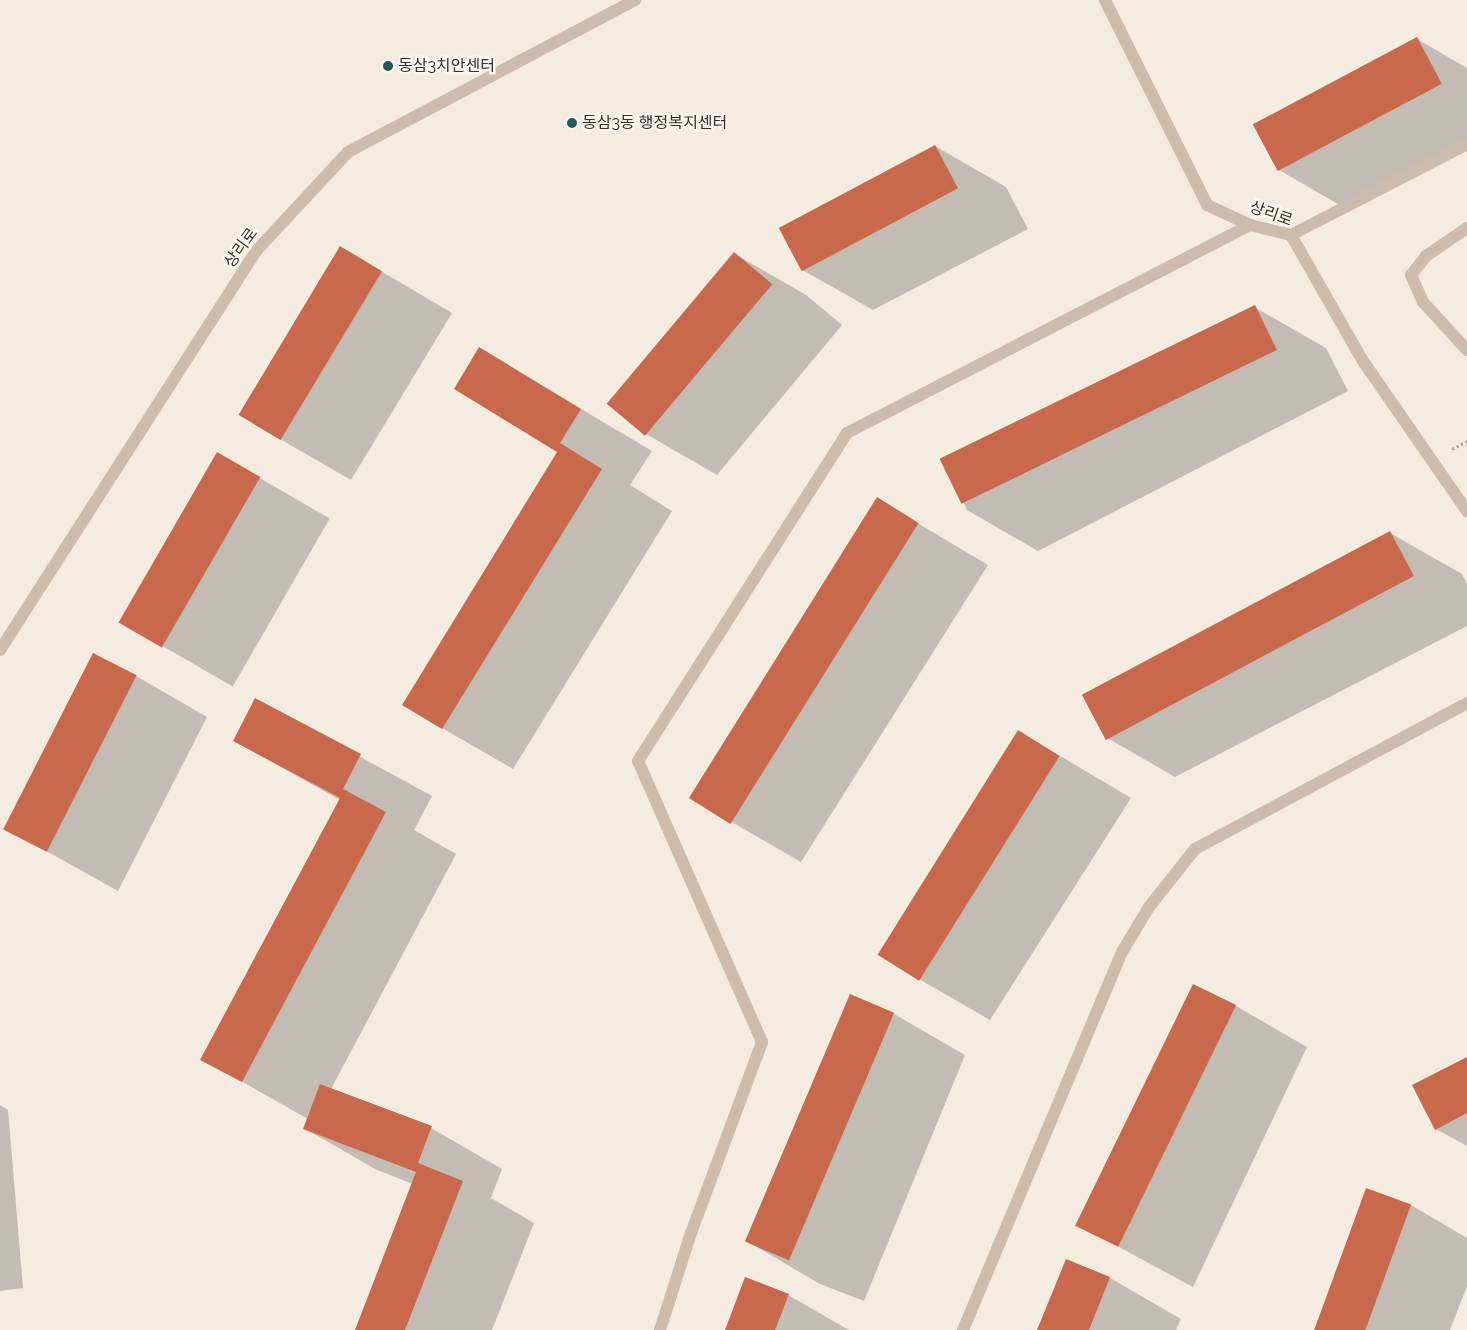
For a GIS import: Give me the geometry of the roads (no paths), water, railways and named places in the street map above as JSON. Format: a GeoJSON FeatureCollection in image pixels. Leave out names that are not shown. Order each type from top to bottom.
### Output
{"type":"FeatureCollection","features":[{"type":"Feature","properties":{"kind":"street","name":"상리로"},"geometry":{"type":"LineString","coordinates":[[0,650],[257,250],[329,171],[348,152],[636,0]]}},
{"type":"Feature","properties":{"kind":"street","name":"상리로"},"geometry":{"type":"LineString","coordinates":[[1105,0],[1207,205],[1250,225],[1291,235],[1363,361],[1467,511]]}},
{"type":"Feature","properties":{"kind":"street"},"geometry":{"type":"LineString","coordinates":[[1291,235],[1467,144]]}},
{"type":"Feature","properties":{"kind":"street"},"geometry":{"type":"LineString","coordinates":[[660,1330],[690,1233],[762,1042],[638,761],[847,433],[1250,225]]}},
{"type":"Feature","properties":{"kind":"street"},"geometry":{"type":"LineString","coordinates":[[1467,228],[1426,256],[1411,275],[1423,302],[1467,350]]}},
{"type":"Feature","properties":{"kind":"street"},"geometry":{"type":"LineString","coordinates":[[963,1330],[1122,952],[1149,907],[1189,856],[1195,849],[1467,703]]}},
{"type":"Feature","properties":{"kind":"place","name":"동삼3치안센터"},"geometry":{"type":"Point","coordinates":[388,66]}},
{"type":"Feature","properties":{"kind":"place","name":"동삼3동 행정복지센터"},"geometry":{"type":"Point","coordinates":[572,123]}}]}
